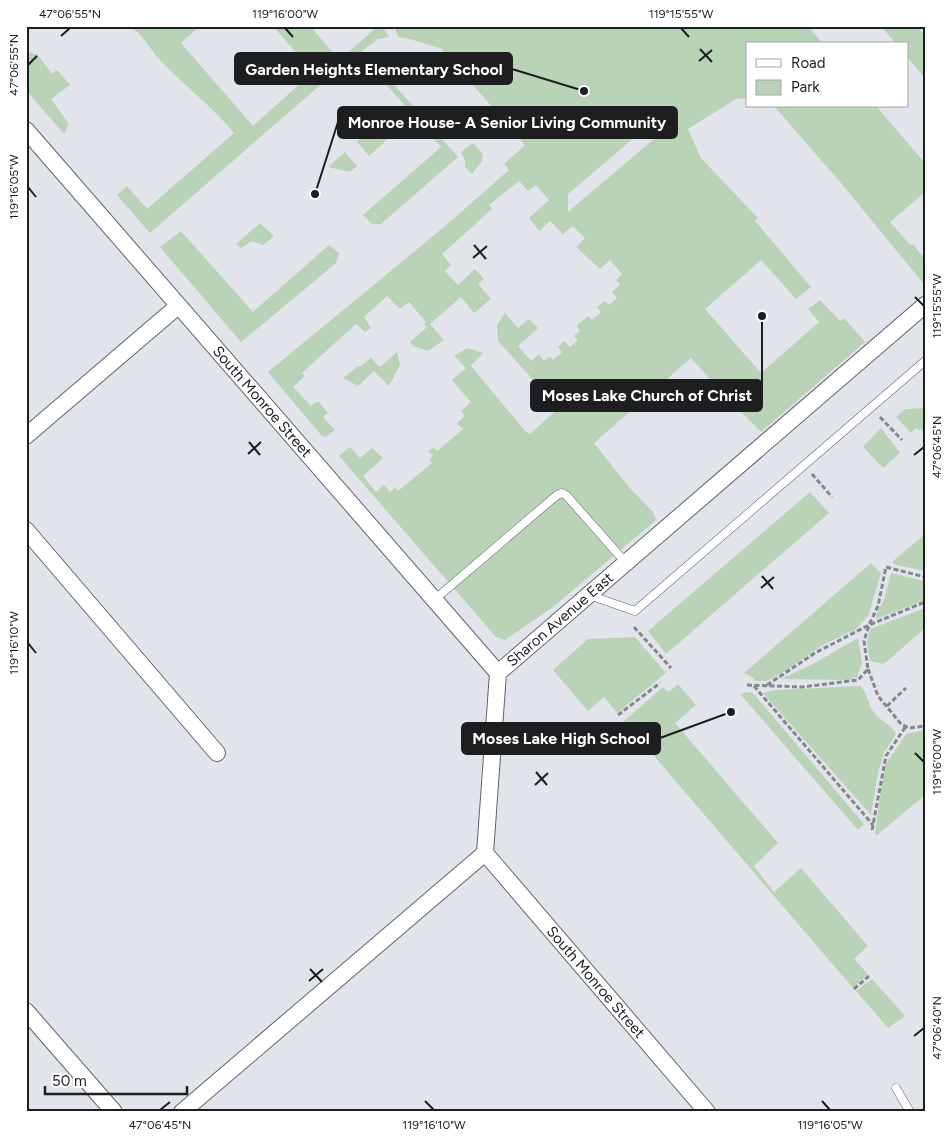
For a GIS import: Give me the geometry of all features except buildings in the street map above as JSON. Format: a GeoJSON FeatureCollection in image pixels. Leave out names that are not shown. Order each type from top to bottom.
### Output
{"type":"FeatureCollection","features":[{"type":"Feature","properties":{"kind":"street","name":"South Monroe Street"},"geometry":{"type":"LineString","coordinates":[[26,130],[498,673]]}},
{"type":"Feature","properties":{"kind":"street","name":"Sharon Avenue East"},"geometry":{"type":"LineString","coordinates":[[485,853],[498,673],[925,305]]}},
{"type":"Feature","properties":{"kind":"street"},"geometry":{"type":"LineString","coordinates":[[26,436],[178,306]]}},
{"type":"Feature","properties":{"kind":"street"},"geometry":{"type":"LineString","coordinates":[[26,530],[218,753]]}},
{"type":"Feature","properties":{"kind":"street","name":"South Monroe Street"},"geometry":{"type":"LineString","coordinates":[[485,853],[707,1112]]}},
{"type":"Feature","properties":{"kind":"street"},"geometry":{"type":"LineString","coordinates":[[182,1112],[485,853]]}},
{"type":"Feature","properties":{"kind":"street"},"geometry":{"type":"LineString","coordinates":[[26,1011],[114,1112]]}},
{"type":"Feature","properties":{"kind":"lane"},"geometry":{"type":"LineString","coordinates":[[589,595],[635,611],[925,361]]}},
{"type":"Feature","properties":{"kind":"lane"},"geometry":{"type":"LineString","coordinates":[[434,600],[557,495],[562,494],[566,495],[626,563]]}},
{"type":"Feature","properties":{"kind":"lane"},"geometry":{"type":"LineString","coordinates":[[896,1088],[910,1112]]}},
{"type":"Feature","properties":{"kind":"path"},"geometry":{"type":"LineString","coordinates":[[880,417],[902,440]]}},
{"type":"Feature","properties":{"kind":"path"},"geometry":{"type":"LineString","coordinates":[[812,474],[832,497]]}},
{"type":"Feature","properties":{"kind":"path"},"geometry":{"type":"LineString","coordinates":[[925,577],[886,567],[878,606],[868,625],[864,641],[868,669],[878,696],[901,724],[909,728],[925,726]]}},
{"type":"Feature","properties":{"kind":"path"},"geometry":{"type":"LineString","coordinates":[[766,686],[815,653],[868,625],[925,602]]}},
{"type":"Feature","properties":{"kind":"path"},"geometry":{"type":"LineString","coordinates":[[634,627],[671,668]]}},
{"type":"Feature","properties":{"kind":"path"},"geometry":{"type":"LineString","coordinates":[[747,685],[802,687],[858,680],[868,669]]}},
{"type":"Feature","properties":{"kind":"path"},"geometry":{"type":"LineString","coordinates":[[618,715],[660,683]]}},
{"type":"Feature","properties":{"kind":"path"},"geometry":{"type":"LineString","coordinates":[[754,686],[873,825]]}},
{"type":"Feature","properties":{"kind":"path"},"geometry":{"type":"LineString","coordinates":[[887,706],[906,688]]}},
{"type":"Feature","properties":{"kind":"path"},"geometry":{"type":"LineString","coordinates":[[872,830],[886,756],[906,726]]}},
{"type":"Feature","properties":{"kind":"path"},"geometry":{"type":"LineString","coordinates":[[854,989],[869,976]]}},
{"type":"Feature","properties":{"kind":"green space"},"geometry":{"type":"Polygon","coordinates":[[[130,26],[200,26],[181,43],[253,126],[313,72],[273,26],[310,26],[334,54],[336,63],[378,26],[382,26],[389,37],[378,39],[341,67],[150,233],[117,195],[127,186],[147,209],[234,133],[216,113],[167,68],[135,29],[130,26]]]}},
{"type":"Feature","properties":{"kind":"green space"},"geometry":{"type":"Polygon","coordinates":[[[394,26],[808,26],[821,42],[746,42],[746,98],[736,99],[688,129],[701,158],[758,218],[755,221],[811,287],[796,299],[761,260],[705,309],[761,373],[819,322],[808,309],[820,300],[840,321],[844,318],[865,342],[761,432],[691,358],[594,443],[628,486],[653,512],[656,520],[553,607],[505,640],[496,637],[339,456],[350,447],[360,458],[372,448],[383,458],[363,476],[376,492],[384,485],[390,492],[395,487],[398,491],[432,463],[429,460],[433,456],[428,451],[433,447],[437,451],[463,429],[457,423],[465,416],[461,411],[471,402],[452,380],[466,368],[454,356],[467,348],[483,353],[471,366],[525,431],[530,434],[560,407],[498,341],[497,325],[505,313],[518,328],[529,319],[538,328],[518,346],[531,361],[539,354],[544,361],[550,356],[553,360],[562,352],[558,347],[564,341],[570,347],[578,340],[574,336],[580,331],[576,326],[588,316],[592,320],[601,312],[597,307],[605,301],[609,305],[617,298],[612,292],[620,285],[616,280],[622,274],[610,260],[600,269],[576,247],[585,238],[573,226],[563,234],[550,221],[539,231],[529,218],[549,200],[536,185],[528,191],[519,181],[489,205],[492,209],[442,254],[451,265],[445,271],[458,285],[475,269],[484,279],[478,284],[491,299],[474,313],[461,297],[430,324],[444,340],[428,351],[413,346],[410,342],[427,327],[424,324],[426,322],[409,302],[400,309],[387,296],[364,317],[371,328],[365,332],[356,324],[302,373],[305,376],[293,387],[311,406],[318,401],[328,413],[323,417],[335,430],[326,437],[322,436],[268,372],[444,227],[509,170],[504,164],[525,145],[442,49],[398,37],[394,26]],[[655,120],[568,194],[568,212],[662,132],[655,120]]]}},
{"type":"Feature","properties":{"kind":"green space"},"geometry":{"type":"Polygon","coordinates":[[[881,26],[917,26],[925,35],[925,78],[908,58],[908,42],[894,42],[881,26]]]}},
{"type":"Feature","properties":{"kind":"green space"},"geometry":{"type":"Polygon","coordinates":[[[26,51],[38,55],[52,74],[57,70],[70,85],[51,99],[69,124],[64,134],[26,90],[26,51]]]}},
{"type":"Feature","properties":{"kind":"green space"},"geometry":{"type":"Polygon","coordinates":[[[382,71],[458,157],[381,224],[372,224],[363,215],[441,147],[378,75],[382,71]]]}},
{"type":"Feature","properties":{"kind":"green space"},"geometry":{"type":"Polygon","coordinates":[[[776,108],[878,108],[925,163],[925,192],[890,222],[910,245],[913,244],[925,260],[925,283],[923,283],[841,183],[776,108]]]}},
{"type":"Feature","properties":{"kind":"green space"},"geometry":{"type":"Polygon","coordinates":[[[377,123],[390,137],[369,156],[357,142],[377,123]]]}},
{"type":"Feature","properties":{"kind":"green space"},"geometry":{"type":"Polygon","coordinates":[[[473,143],[483,154],[482,161],[472,174],[465,167],[465,161],[461,152],[473,143]]]}},
{"type":"Feature","properties":{"kind":"green space"},"geometry":{"type":"Polygon","coordinates":[[[345,152],[357,166],[350,172],[328,167],[345,152]]]}},
{"type":"Feature","properties":{"kind":"green space"},"geometry":{"type":"Polygon","coordinates":[[[260,223],[274,236],[263,245],[252,241],[241,248],[236,244],[260,223]]]}},
{"type":"Feature","properties":{"kind":"green space"},"geometry":{"type":"Polygon","coordinates":[[[181,231],[253,312],[329,245],[339,253],[336,263],[241,342],[160,247],[181,231]]]}},
{"type":"Feature","properties":{"kind":"green space"},"geometry":{"type":"Polygon","coordinates":[[[397,352],[400,365],[389,386],[374,371],[358,386],[343,378],[371,358],[380,367],[397,352]]]}},
{"type":"Feature","properties":{"kind":"green space"},"geometry":{"type":"Polygon","coordinates":[[[925,408],[925,433],[921,429],[918,430],[916,428],[911,433],[896,417],[905,409],[925,408]]]}},
{"type":"Feature","properties":{"kind":"green space"},"geometry":{"type":"Polygon","coordinates":[[[881,428],[900,453],[883,468],[863,447],[881,428]]]}},
{"type":"Feature","properties":{"kind":"green space"},"geometry":{"type":"Polygon","coordinates":[[[810,492],[829,513],[666,654],[648,631],[810,492]]]}},
{"type":"Feature","properties":{"kind":"green space"},"geometry":{"type":"Polygon","coordinates":[[[925,534],[925,571],[896,565],[892,562],[925,534]]]}},
{"type":"Feature","properties":{"kind":"green space"},"geometry":{"type":"Polygon","coordinates":[[[871,563],[881,573],[868,616],[856,629],[821,646],[767,681],[754,681],[754,678],[744,673],[871,563]]]}},
{"type":"Feature","properties":{"kind":"green space"},"geometry":{"type":"Polygon","coordinates":[[[891,573],[925,581],[925,600],[876,619],[876,615],[884,600],[891,573]]]}},
{"type":"Feature","properties":{"kind":"green space"},"geometry":{"type":"Polygon","coordinates":[[[925,608],[925,628],[884,664],[870,661],[867,642],[870,629],[925,608]]]}},
{"type":"Feature","properties":{"kind":"green space"},"geometry":{"type":"Polygon","coordinates":[[[635,637],[666,673],[617,713],[604,697],[588,711],[553,670],[588,639],[635,637]]]}},
{"type":"Feature","properties":{"kind":"green space"},"geometry":{"type":"Polygon","coordinates":[[[858,638],[862,663],[857,677],[847,680],[781,679],[813,664],[858,638]]]}},
{"type":"Feature","properties":{"kind":"green space"},"geometry":{"type":"Polygon","coordinates":[[[678,684],[696,705],[675,723],[778,843],[754,866],[774,892],[801,868],[868,946],[854,959],[868,974],[853,988],[624,721],[663,687],[669,692],[678,684]]]}},
{"type":"Feature","properties":{"kind":"green space"},"geometry":{"type":"Polygon","coordinates":[[[860,686],[865,692],[873,711],[896,734],[884,753],[878,773],[871,815],[763,693],[776,690],[860,686]]]}},
{"type":"Feature","properties":{"kind":"green space"},"geometry":{"type":"Polygon","coordinates":[[[746,692],[753,693],[864,824],[858,830],[741,695],[746,692]]]}},
{"type":"Feature","properties":{"kind":"green space"},"geometry":{"type":"Polygon","coordinates":[[[925,730],[925,795],[877,835],[875,834],[886,764],[906,734],[925,730]]]}},
{"type":"Feature","properties":{"kind":"green space"},"geometry":{"type":"Polygon","coordinates":[[[872,979],[905,1016],[888,1028],[856,991],[872,979]]]}},
{"type":"Feature","properties":{"kind":"place","name":"Garden Heights Elementary School"},"geometry":{"type":"Point","coordinates":[584,91]}},
{"type":"Feature","properties":{"kind":"place","name":"Monroe House- A Senior Living Community"},"geometry":{"type":"Point","coordinates":[315,194]}},
{"type":"Feature","properties":{"kind":"place","name":"Moses Lake Church of Christ"},"geometry":{"type":"Point","coordinates":[762,316]}},
{"type":"Feature","properties":{"kind":"place","name":"Moses Lake High School"},"geometry":{"type":"Point","coordinates":[731,712]}}]}
